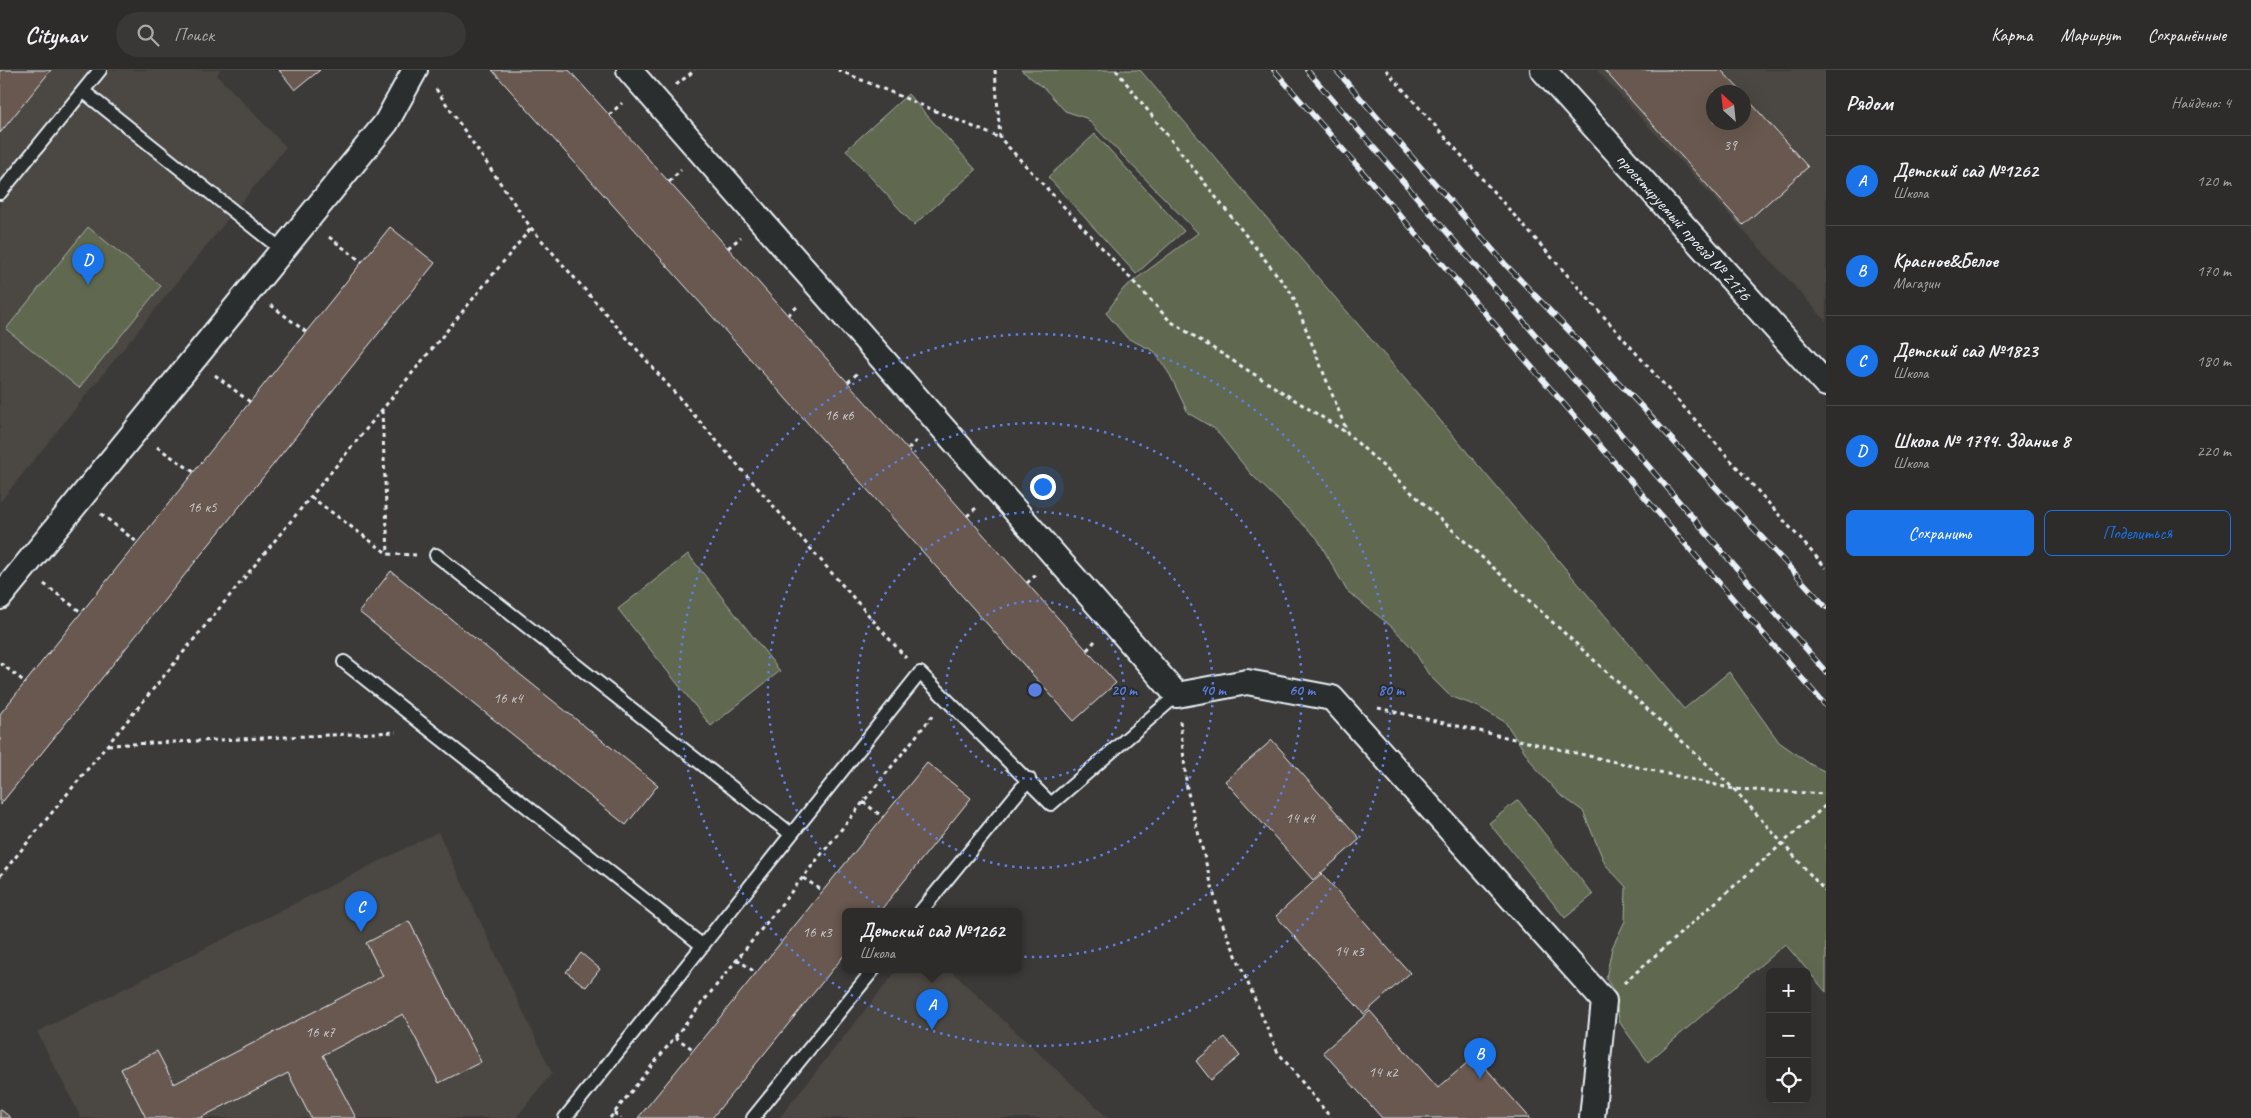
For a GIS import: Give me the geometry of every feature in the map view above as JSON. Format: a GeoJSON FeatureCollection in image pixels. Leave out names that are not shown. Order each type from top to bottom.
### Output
{"type":"FeatureCollection","features":[{"type":"Feature","properties":{"kind":"street"},"geometry":{"type":"LineString","coordinates":[[0,597],[386,123],[415,70]]}},
{"type":"Feature","properties":{"kind":"street"},"geometry":{"type":"LineString","coordinates":[[629,70],[1177,695],[1248,682],[1332,698],[1604,1001],[1592,1118]]}},
{"type":"Feature","properties":{"kind":"street","name":"проектируемый проезд № 2176"},"geometry":{"type":"LineString","coordinates":[[1543,70],[1826,384]]}},
{"type":"Feature","properties":{"kind":"lane"},"geometry":{"type":"LineString","coordinates":[[0,194],[100,70]]}},
{"type":"Feature","properties":{"kind":"lane"},"geometry":{"type":"LineString","coordinates":[[83,91],[282,250]]}},
{"type":"Feature","properties":{"kind":"lane"},"geometry":{"type":"LineString","coordinates":[[436,555],[791,834]]}},
{"type":"Feature","properties":{"kind":"lane"},"geometry":{"type":"LineString","coordinates":[[344,662],[703,946]]}},
{"type":"Feature","properties":{"kind":"lane"},"geometry":{"type":"LineString","coordinates":[[565,1118],[920,674],[1029,779],[1051,804],[1177,695]]}},
{"type":"Feature","properties":{"kind":"lane"},"geometry":{"type":"LineString","coordinates":[[923,908],[1029,779]]}},
{"type":"Feature","properties":{"kind":"lane"},"geometry":{"type":"LineString","coordinates":[[753,1118],[871,973]]}},
{"type":"Feature","properties":{"kind":"path"},"geometry":{"type":"LineString","coordinates":[[838,70],[1000,138],[1170,321],[1348,434],[1734,789],[1826,892]]}},
{"type":"Feature","properties":{"kind":"path"},"geometry":{"type":"LineString","coordinates":[[995,70],[1000,138]]}},
{"type":"Feature","properties":{"kind":"path"},"geometry":{"type":"LineString","coordinates":[[1116,70],[1292,294],[1348,434]]}},
{"type":"Feature","properties":{"kind":"path"},"geometry":{"type":"LineString","coordinates":[[1386,70],[1826,568]]}},
{"type":"Feature","properties":{"kind":"path"},"geometry":{"type":"LineString","coordinates":[[433,86],[531,228],[920,674]]}},
{"type":"Feature","properties":{"kind":"path"},"geometry":{"type":"LineString","coordinates":[[306,221],[362,262]]}},
{"type":"Feature","properties":{"kind":"path"},"geometry":{"type":"LineString","coordinates":[[0,876],[531,228]]}},
{"type":"Feature","properties":{"kind":"path"},"geometry":{"type":"LineString","coordinates":[[250,290],[306,332]]}},
{"type":"Feature","properties":{"kind":"path"},"geometry":{"type":"LineString","coordinates":[[194,359],[250,402]]}},
{"type":"Feature","properties":{"kind":"path"},"geometry":{"type":"LineString","coordinates":[[382,410],[388,554]]}},
{"type":"Feature","properties":{"kind":"path"},"geometry":{"type":"LineString","coordinates":[[135,432],[194,472]]}},
{"type":"Feature","properties":{"kind":"path"},"geometry":{"type":"LineString","coordinates":[[311,497],[388,554],[436,555]]}},
{"type":"Feature","properties":{"kind":"path"},"geometry":{"type":"LineString","coordinates":[[81,498],[138,543]]}},
{"type":"Feature","properties":{"kind":"path"},"geometry":{"type":"LineString","coordinates":[[24,568],[81,612]]}},
{"type":"Feature","properties":{"kind":"path"},"geometry":{"type":"LineString","coordinates":[[0,663],[25,682]]}},
{"type":"Feature","properties":{"kind":"path"},"geometry":{"type":"LineString","coordinates":[[1177,695],[1187,789],[1220,918],[1277,1051],[1331,1118]]}},
{"type":"Feature","properties":{"kind":"path"},"geometry":{"type":"LineString","coordinates":[[1332,698],[1734,789],[1826,794]]}},
{"type":"Feature","properties":{"kind":"path"},"geometry":{"type":"LineString","coordinates":[[610,1118],[946,699]]}},
{"type":"Feature","properties":{"kind":"path"},"geometry":{"type":"LineString","coordinates":[[107,745],[431,731]]}},
{"type":"Feature","properties":{"kind":"path"},"geometry":{"type":"LineString","coordinates":[[863,802],[883,817]]}},
{"type":"Feature","properties":{"kind":"path"},"geometry":{"type":"LineString","coordinates":[[1604,1001],[1826,805]]}},
{"type":"Feature","properties":{"kind":"path"},"geometry":{"type":"LineString","coordinates":[[803,878],[823,891]]}},
{"type":"Feature","properties":{"kind":"path"},"geometry":{"type":"LineString","coordinates":[[737,959],[756,973]]}},
{"type":"Feature","properties":{"kind":"path"},"geometry":{"type":"LineString","coordinates":[[675,1037],[694,1050]]}},
{"type":"Feature","properties":{"kind":"path"},"geometry":{"type":"LineString","coordinates":[[614,1113],[621,1118]]}},
{"type":"Feature","properties":{"kind":"shaded area"},"geometry":{"type":"Polygon","coordinates":[[[0,70],[220,70],[217,75],[286,147],[0,502],[0,70]]]}},
{"type":"Feature","properties":{"kind":"shaded area"},"geometry":{"type":"Polygon","coordinates":[[[1597,70],[1826,70],[1826,321],[1597,70]]]}},
{"type":"Feature","properties":{"kind":"shaded area"},"geometry":{"type":"Polygon","coordinates":[[[438,832],[552,1073],[516,1118],[81,1118],[37,1032],[438,832]]]}},
{"type":"Feature","properties":{"kind":"shaded area"},"geometry":{"type":"Polygon","coordinates":[[[895,973],[953,973],[1108,1118],[779,1118],[895,973]]]}},
{"type":"Feature","properties":{"kind":"green space"},"geometry":{"type":"Polygon","coordinates":[[[1021,70],[1140,70],[1423,400],[1684,709],[1729,672],[1779,742],[1810,764],[1826,772],[1826,992],[1811,974],[1811,968],[1806,968],[1785,944],[1648,1062],[1620,1023],[1613,990],[1606,978],[1612,948],[1625,921],[1626,887],[1605,864],[1583,811],[1559,794],[1537,770],[1505,722],[1479,707],[1450,696],[1429,675],[1413,649],[1392,627],[1347,591],[1317,538],[1251,474],[1215,429],[1188,413],[1170,375],[1154,351],[1127,338],[1106,313],[1124,288],[1198,233],[1086,118],[1065,111],[1046,90],[1021,70]]]}},
{"type":"Feature","properties":{"kind":"green space"},"geometry":{"type":"Polygon","coordinates":[[[908,94],[976,170],[914,225],[846,150],[908,94]]]}},
{"type":"Feature","properties":{"kind":"green space"},"geometry":{"type":"Polygon","coordinates":[[[1095,134],[1184,231],[1136,274],[1048,177],[1095,134]]]}},
{"type":"Feature","properties":{"kind":"green space"},"geometry":{"type":"Polygon","coordinates":[[[88,227],[161,286],[79,388],[6,329],[88,227]]]}},
{"type":"Feature","properties":{"kind":"green space"},"geometry":{"type":"Polygon","coordinates":[[[688,554],[780,671],[711,726],[618,609],[688,554]]]}},
{"type":"Feature","properties":{"kind":"green space"},"geometry":{"type":"Polygon","coordinates":[[[1518,800],[1593,895],[1565,918],[1489,823],[1518,800]]]}},
{"type":"Feature","properties":{"kind":"building"},"geometry":{"type":"Polygon","coordinates":[[[0,70],[51,70],[0,133],[0,70]]]}},
{"type":"Feature","properties":{"kind":"building"},"geometry":{"type":"Polygon","coordinates":[[[279,70],[320,70],[295,90],[279,70]]]}},
{"type":"Feature","properties":{"kind":"building"},"geometry":{"type":"Polygon","coordinates":[[[492,70],[569,70],[1116,683],[1074,721],[492,70]]]}},
{"type":"Feature","properties":{"kind":"building"},"geometry":{"type":"Polygon","coordinates":[[[1604,70],[1721,70],[1735,85],[1706,85],[1706,130],[1751,130],[1751,103],[1808,167],[1743,225],[1604,70]]]}},
{"type":"Feature","properties":{"kind":"building"},"geometry":{"type":"Polygon","coordinates":[[[390,227],[435,263],[0,805],[0,714],[390,227]]]}},
{"type":"Feature","properties":{"kind":"building"},"geometry":{"type":"Polygon","coordinates":[[[391,571],[658,785],[626,825],[359,612],[391,571]]]}},
{"type":"Feature","properties":{"kind":"building"},"geometry":{"type":"Polygon","coordinates":[[[1272,740],[1360,839],[1313,880],[1225,781],[1272,740]]]}},
{"type":"Feature","properties":{"kind":"building"},"geometry":{"type":"Polygon","coordinates":[[[927,763],[971,798],[882,908],[842,908],[842,958],[712,1118],[638,1118],[927,763]]]}},
{"type":"Feature","properties":{"kind":"building"},"geometry":{"type":"Polygon","coordinates":[[[1322,874],[1410,973],[1364,1014],[1276,916],[1322,874]]]}},
{"type":"Feature","properties":{"kind":"building"},"geometry":{"type":"Polygon","coordinates":[[[409,921],[481,1062],[439,1083],[403,1014],[323,1055],[356,1118],[311,1118],[288,1073],[200,1118],[146,1118],[121,1069],[157,1051],[174,1084],[383,976],[366,943],[409,921]]]}},
{"type":"Feature","properties":{"kind":"building"},"geometry":{"type":"Polygon","coordinates":[[[581,953],[600,969],[586,987],[566,972],[581,953]]]}},
{"type":"Feature","properties":{"kind":"building"},"geometry":{"type":"Polygon","coordinates":[[[1370,1011],[1438,1088],[1475,1056],[1530,1118],[1382,1118],[1323,1052],[1370,1011]]]}},
{"type":"Feature","properties":{"kind":"building"},"geometry":{"type":"Polygon","coordinates":[[[1225,1037],[1240,1056],[1211,1080],[1196,1061],[1225,1037]]]}},
{"type":"Feature","properties":{"kind":"building"},"geometry":{"type":"Polygon","coordinates":[[[0,1109],[11,1118],[0,1118],[0,1109]]]}},
{"type":"Feature","properties":{"kind":"railway"},"geometry":{"type":"LineString","coordinates":[[1274,70],[1826,706]]}},
{"type":"Feature","properties":{"kind":"railway"},"geometry":{"type":"LineString","coordinates":[[1307,70],[1826,672]]}},
{"type":"Feature","properties":{"kind":"railway"},"geometry":{"type":"LineString","coordinates":[[1336,70],[1506,265],[1642,407],[1826,607]]}},
{"type":"Feature","properties":{"kind":"place","name":"Школа № 1794. Здание 8"},"geometry":{"type":"Point","coordinates":[88,285]}},
{"type":"Feature","properties":{"kind":"place","name":"Детский сад №1823"},"geometry":{"type":"Point","coordinates":[361,932]}},
{"type":"Feature","properties":{"kind":"place","name":"Детский сад №1262"},"geometry":{"type":"Point","coordinates":[932,1030]}},
{"type":"Feature","properties":{"kind":"place","name":"Красное&Белое"},"geometry":{"type":"Point","coordinates":[1480,1079]}}]}
